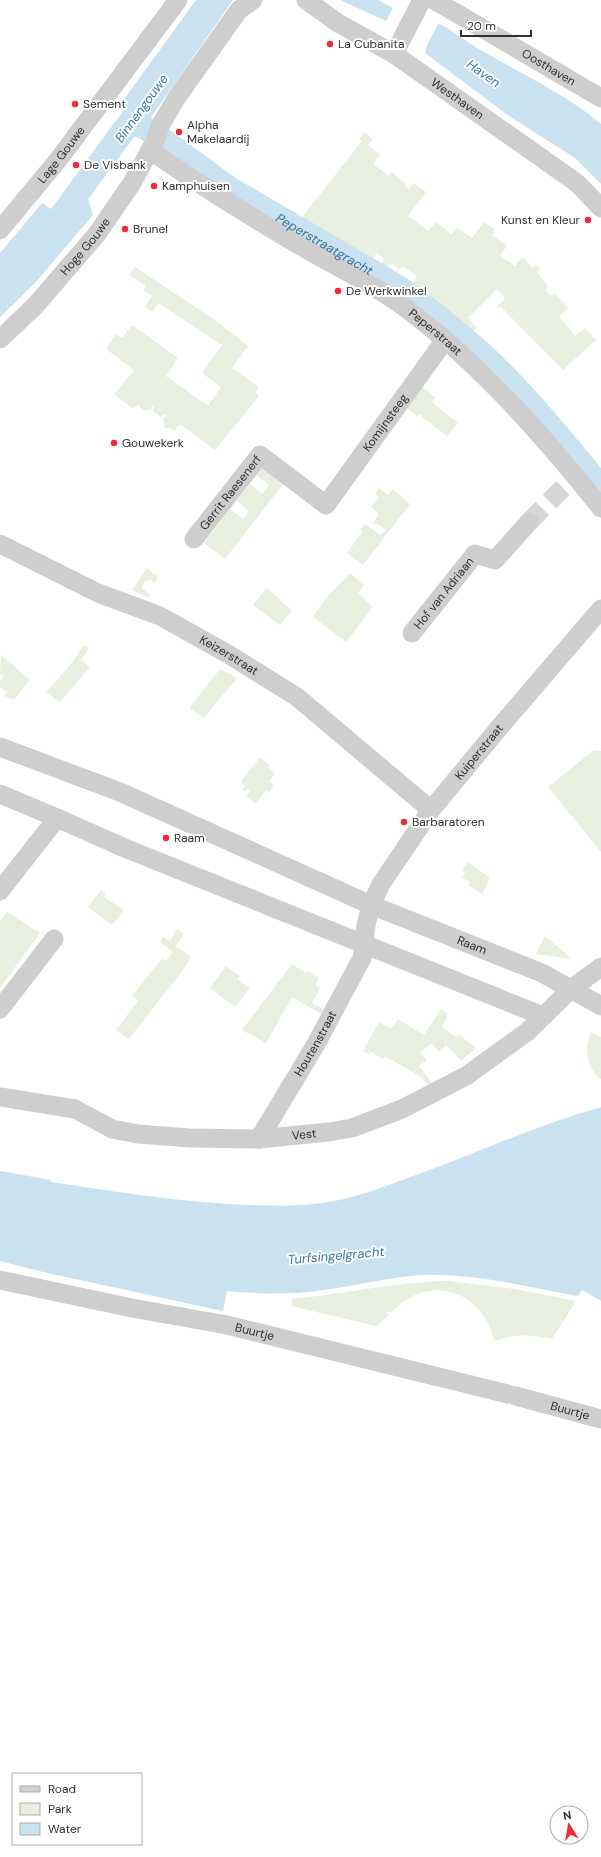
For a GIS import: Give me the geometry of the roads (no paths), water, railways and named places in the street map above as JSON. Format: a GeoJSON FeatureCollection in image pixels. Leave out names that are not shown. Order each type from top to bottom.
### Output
{"type":"FeatureCollection","features":[{"type":"Feature","properties":{"kind":"street","name":"Lage Gouwe"},"geometry":{"type":"LineString","coordinates":[[0,230],[58,160],[178,0]]}},
{"type":"Feature","properties":{"kind":"street","name":"Hoge Gouwe"},"geometry":{"type":"LineString","coordinates":[[0,339],[35,306],[97,234],[128,188],[177,96],[239,10],[254,0]]}},
{"type":"Feature","properties":{"kind":"street","name":"Westhaven"},"geometry":{"type":"LineString","coordinates":[[306,0],[338,23],[394,54],[577,183],[601,208]]}},
{"type":"Feature","properties":{"kind":"street","name":"Oosthaven"},"geometry":{"type":"LineString","coordinates":[[434,0],[601,98]]}},
{"type":"Feature","properties":{"kind":"street"},"geometry":{"type":"LineString","coordinates":[[394,54],[419,6]]}},
{"type":"Feature","properties":{"kind":"street","name":"Peperstraat"},"geometry":{"type":"LineString","coordinates":[[155,139],[227,201],[342,268],[412,312],[476,368],[528,422],[571,481],[601,508]]}},
{"type":"Feature","properties":{"kind":"street","name":"Komijnsteeg"},"geometry":{"type":"LineString","coordinates":[[326,505],[445,340]]}},
{"type":"Feature","properties":{"kind":"street","name":"Gerrit Raesenerf"},"geometry":{"type":"LineString","coordinates":[[194,539],[260,455],[326,505]]}},
{"type":"Feature","properties":{"kind":"street","name":"Hof van Adriaan"},"geometry":{"type":"LineString","coordinates":[[412,632],[475,554],[495,560],[529,522]]}},
{"type":"Feature","properties":{"kind":"street","name":"Keizerstraat"},"geometry":{"type":"LineString","coordinates":[[0,544],[98,593],[160,616],[228,654],[297,697],[432,810]]}},
{"type":"Feature","properties":{"kind":"street","name":"Kuiperstraat"},"geometry":{"type":"LineString","coordinates":[[371,905],[381,884],[432,810],[498,729],[601,609]]}},
{"type":"Feature","properties":{"kind":"street","name":"Raam"},"geometry":{"type":"LineString","coordinates":[[0,747],[120,792],[371,905],[542,973],[601,1006]]}},
{"type":"Feature","properties":{"kind":"street"},"geometry":{"type":"LineString","coordinates":[[0,794],[127,849],[544,1016]]}},
{"type":"Feature","properties":{"kind":"street"},"geometry":{"type":"LineString","coordinates":[[0,891],[57,818]]}},
{"type":"Feature","properties":{"kind":"street"},"geometry":{"type":"LineString","coordinates":[[364,945],[371,905]]}},
{"type":"Feature","properties":{"kind":"street"},"geometry":{"type":"LineString","coordinates":[[0,1009],[54,939]]}},
{"type":"Feature","properties":{"kind":"street","name":"Houtenstraat"},"geometry":{"type":"LineString","coordinates":[[259,1139],[316,1044],[362,958],[364,945]]}},
{"type":"Feature","properties":{"kind":"street","name":"Vest"},"geometry":{"type":"LineString","coordinates":[[0,1098],[75,1110],[112,1129],[138,1134],[190,1138],[259,1139],[329,1132],[352,1128],[402,1109],[466,1076],[527,1032],[571,989],[601,967]]}},
{"type":"Feature","properties":{"kind":"street","name":"Buurtje"},"geometry":{"type":"LineString","coordinates":[[0,1280],[132,1308],[227,1325],[512,1395],[601,1419]]}},
{"type":"Feature","properties":{"kind":"water","name":"Binnengouwe"},"geometry":{"type":"Polygon","coordinates":[[[196,0],[233,0],[137,137],[135,136],[88,199],[93,215],[35,283],[0,317],[0,253],[42,203],[51,209],[123,111],[122,102],[196,0]]]}},
{"type":"Feature","properties":{"kind":"water","name":"Haven"},"geometry":{"type":"Polygon","coordinates":[[[340,0],[378,0],[435,30],[438,24],[442,25],[480,50],[574,103],[601,124],[601,184],[575,158],[509,116],[425,53],[427,45],[386,21],[340,0]]]}},
{"type":"Feature","properties":{"kind":"water","name":"Turfsingelgracht"},"geometry":{"type":"Polygon","coordinates":[[[601,1107],[601,1301],[582,1290],[578,1296],[481,1278],[422,1275],[300,1293],[227,1291],[223,1311],[43,1272],[0,1261],[0,1171],[51,1180],[51,1182],[183,1200],[228,1204],[284,1206],[325,1203],[373,1191],[551,1123],[601,1107]]]}},
{"type":"Feature","properties":{"kind":"waterway","name":"Peperstraatgracht"},"geometry":{"type":"LineString","coordinates":[[133,121],[155,134],[229,188],[397,286],[440,318],[494,365],[519,391],[555,431],[601,487]]}},
{"type":"Feature","properties":{"kind":"tunnel"},"geometry":{"type":"LineString","coordinates":[[529,522],[566,485]]}},
{"type":"Feature","properties":{"kind":"place","name":"La Cubanita"},"geometry":{"type":"Point","coordinates":[330,44]}},
{"type":"Feature","properties":{"kind":"place","name":"Sement"},"geometry":{"type":"Point","coordinates":[75,104]}},
{"type":"Feature","properties":{"kind":"place","name":"Alpha Makelaardij"},"geometry":{"type":"Point","coordinates":[179,132]}},
{"type":"Feature","properties":{"kind":"place","name":"De Visbank"},"geometry":{"type":"Point","coordinates":[76,165]}},
{"type":"Feature","properties":{"kind":"place","name":"Kamphuisen"},"geometry":{"type":"Point","coordinates":[154,186]}},
{"type":"Feature","properties":{"kind":"place","name":"Kunst en Kleur"},"geometry":{"type":"Point","coordinates":[588,220]}},
{"type":"Feature","properties":{"kind":"place","name":"Brunel"},"geometry":{"type":"Point","coordinates":[125,229]}},
{"type":"Feature","properties":{"kind":"place","name":"De Werkwinkel"},"geometry":{"type":"Point","coordinates":[338,291]}},
{"type":"Feature","properties":{"kind":"place","name":"Gouwekerk"},"geometry":{"type":"Point","coordinates":[114,443]}},
{"type":"Feature","properties":{"kind":"place","name":"Barbaratoren"},"geometry":{"type":"Point","coordinates":[404,822]}},
{"type":"Feature","properties":{"kind":"place","name":"Raam"},"geometry":{"type":"Point","coordinates":[166,838]}}]}
